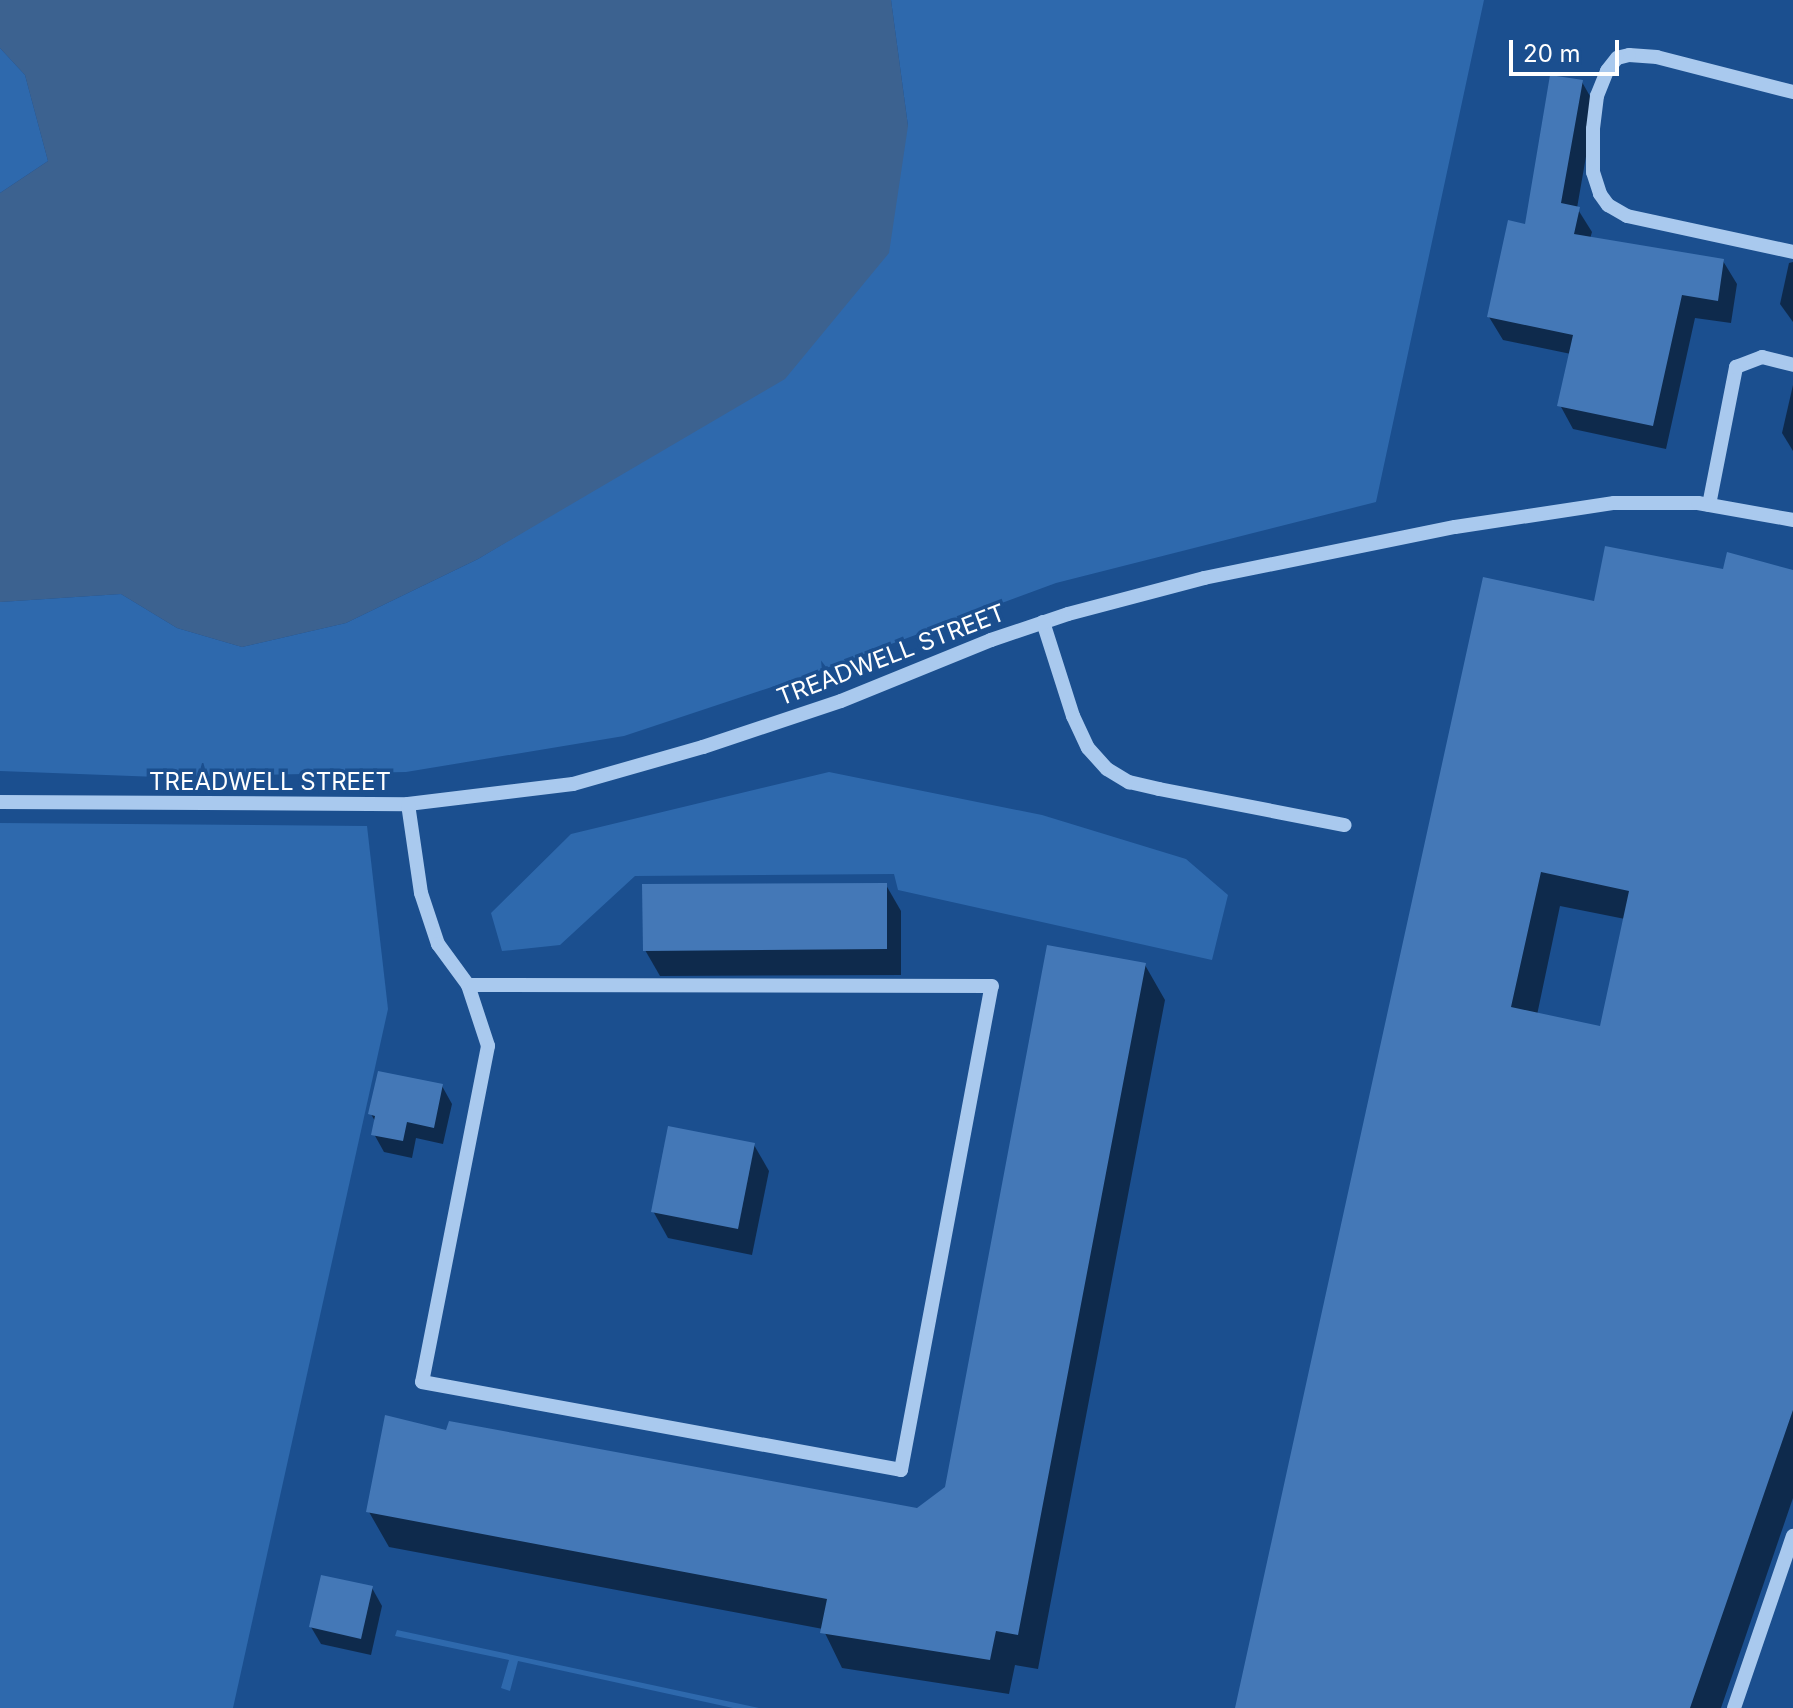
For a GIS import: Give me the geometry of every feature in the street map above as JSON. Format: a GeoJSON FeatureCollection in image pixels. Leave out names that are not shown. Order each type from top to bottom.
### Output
{"type":"FeatureCollection","features":[{"type":"Feature","properties":{"kind":"street"},"geometry":{"type":"LineString","coordinates":[[1793,92],[1657,57],[1617,58],[1607,71],[1597,96],[1593,129],[1593,172],[1600,194],[1608,205],[1639,219],[1793,252]]}},
{"type":"Feature","properties":{"kind":"street"},"geometry":{"type":"LineString","coordinates":[[1709,505],[1736,367],[1762,357],[1793,365]]}},
{"type":"Feature","properties":{"kind":"street","name":"TREADWELL STREET"},"geometry":{"type":"LineString","coordinates":[[0,802],[408,804],[573,784],[688,751],[841,701],[1043,622],[1132,595],[1455,527],[1614,503],[1709,505],[1793,520]]}},
{"type":"Feature","properties":{"kind":"street"},"geometry":{"type":"LineString","coordinates":[[1043,622],[1073,716],[1088,748],[1107,769],[1129,782],[1345,825]]}},
{"type":"Feature","properties":{"kind":"street"},"geometry":{"type":"LineString","coordinates":[[408,804],[425,906],[438,944],[468,985],[488,1046],[422,1382],[901,1470],[992,986],[468,985]]}},
{"type":"Feature","properties":{"kind":"street"},"geometry":{"type":"LineString","coordinates":[[1734,1708],[1793,1536]]}},
{"type":"Feature","properties":{"kind":"shaded area"},"geometry":{"type":"Polygon","coordinates":[[[0,0],[891,0],[908,126],[889,253],[785,379],[478,559],[346,623],[242,647],[177,628],[121,594],[0,602],[0,193],[48,161],[25,75],[0,48],[0,0]]]}},
{"type":"Feature","properties":{"kind":"shaded area"},"geometry":{"type":"Polygon","coordinates":[[[891,0],[1484,0],[1376,502],[1056,583],[802,677],[624,736],[406,772],[158,777],[0,771],[0,602],[121,594],[177,628],[242,647],[346,623],[478,559],[608,481],[908,126],[891,0]]]}},
{"type":"Feature","properties":{"kind":"shaded area"},"geometry":{"type":"Polygon","coordinates":[[[0,48],[25,75],[48,161],[0,193],[0,48]]]}},
{"type":"Feature","properties":{"kind":"shaded area"},"geometry":{"type":"Polygon","coordinates":[[[829,772],[1042,815],[1186,859],[1228,895],[1212,960],[898,890],[894,874],[635,876],[560,945],[502,951],[491,913],[571,834],[829,772]]]}},
{"type":"Feature","properties":{"kind":"shaded area"},"geometry":{"type":"Polygon","coordinates":[[[0,823],[367,826],[388,1009],[233,1708],[0,1708],[0,823]]]}},
{"type":"Feature","properties":{"kind":"shaded area"},"geometry":{"type":"Polygon","coordinates":[[[397,1630],[759,1708],[733,1708],[518,1661],[510,1691],[501,1688],[509,1660],[395,1636],[397,1630]]]}},
{"type":"Feature","properties":{"kind":"building"},"geometry":{"type":"Polygon","coordinates":[[[1550,75],[1583,80],[1561,203],[1580,207],[1574,234],[1724,259],[1718,301],[1682,295],[1653,426],[1557,406],[1573,335],[1487,317],[1508,220],[1525,224],[1550,75]]]}},
{"type":"Feature","properties":{"kind":"building"},"geometry":{"type":"Polygon","coordinates":[[[1605,546],[1723,569],[1727,552],[1793,570],[1793,1410],[1690,1708],[1235,1708],[1483,577],[1594,601],[1605,546]],[[1541,872],[1511,1007],[1600,1026],[1629,891],[1541,872]]]}},
{"type":"Feature","properties":{"kind":"building"},"geometry":{"type":"Polygon","coordinates":[[[887,883],[887,949],[643,951],[642,884],[887,883]]]}},
{"type":"Feature","properties":{"kind":"building"},"geometry":{"type":"Polygon","coordinates":[[[1047,945],[1146,963],[1018,1635],[996,1631],[990,1660],[820,1633],[827,1599],[366,1512],[385,1415],[446,1430],[449,1421],[917,1508],[945,1487],[1047,945]]]}},
{"type":"Feature","properties":{"kind":"building"},"geometry":{"type":"Polygon","coordinates":[[[378,1071],[443,1084],[434,1128],[407,1122],[403,1141],[371,1135],[375,1116],[368,1114],[378,1071]]]}},
{"type":"Feature","properties":{"kind":"building"},"geometry":{"type":"Polygon","coordinates":[[[668,1126],[755,1143],[738,1229],[651,1212],[668,1126]]]}},
{"type":"Feature","properties":{"kind":"building"},"geometry":{"type":"Polygon","coordinates":[[[321,1575],[373,1586],[361,1639],[309,1627],[321,1575]]]}}]}
